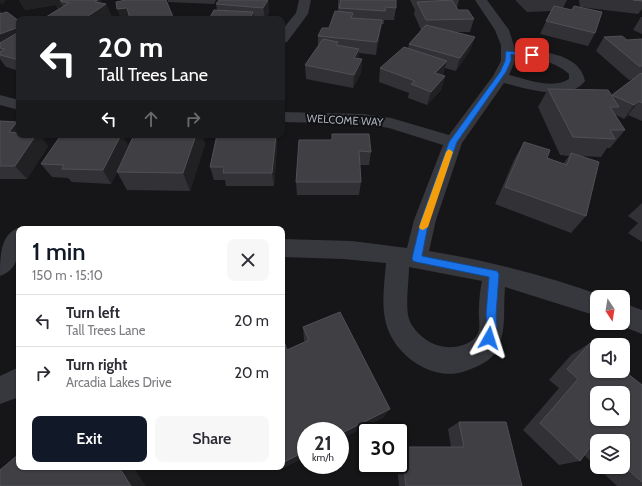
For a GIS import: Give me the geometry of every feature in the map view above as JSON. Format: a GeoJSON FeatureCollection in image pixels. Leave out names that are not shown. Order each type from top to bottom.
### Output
{"type":"FeatureCollection","features":[{"type":"Feature","properties":{"kind":"street"},"geometry":{"type":"LineString","coordinates":[[285,35],[302,14],[305,0]]}},
{"type":"Feature","properties":{"kind":"street"},"geometry":{"type":"LineString","coordinates":[[481,0],[502,30],[508,45],[508,61],[500,77],[453,142],[425,220],[407,257],[396,317],[403,334],[408,341],[419,350],[440,360],[462,360],[478,353],[489,338],[492,326],[491,315],[494,274]]}},
{"type":"Feature","properties":{"kind":"street"},"geometry":{"type":"LineString","coordinates":[[500,77],[550,88],[572,86],[577,81],[576,72],[564,62],[544,57],[508,52]]}},
{"type":"Feature","properties":{"kind":"street"},"geometry":{"type":"LineString","coordinates":[[0,100],[16,104]]}},
{"type":"Feature","properties":{"kind":"street","name":"WELCOME WAY"},"geometry":{"type":"LineString","coordinates":[[285,117],[363,119],[391,123],[453,142]]}},
{"type":"Feature","properties":{"kind":"street"},"geometry":{"type":"LineString","coordinates":[[0,266],[12,237]]}},
{"type":"Feature","properties":{"kind":"street"},"geometry":{"type":"LineString","coordinates":[[285,248],[351,250],[407,257],[494,274],[562,293],[590,303]]}},
{"type":"Feature","properties":{"kind":"street"},"geometry":{"type":"LineString","coordinates":[[630,318],[642,322]]}},
{"type":"Feature","properties":{"kind":"street"},"geometry":{"type":"LineString","coordinates":[[0,390],[16,383]]}},
{"type":"Feature","properties":{"kind":"building"},"geometry":{"type":"Polygon","coordinates":[[[98,0],[95,2],[106,4],[88,16],[48,16],[69,3],[60,1],[98,0]]]}},
{"type":"Feature","properties":{"kind":"building"},"geometry":{"type":"Polygon","coordinates":[[[126,0],[166,0],[173,16],[129,16],[127,8],[117,9],[116,2],[126,0]]]}},
{"type":"Feature","properties":{"kind":"building"},"geometry":{"type":"Polygon","coordinates":[[[219,0],[268,0],[263,8],[216,4],[219,0]]]}},
{"type":"Feature","properties":{"kind":"building"},"geometry":{"type":"Polygon","coordinates":[[[341,0],[396,0],[396,8],[386,7],[385,11],[339,8],[341,0]]]}},
{"type":"Feature","properties":{"kind":"building"},"geometry":{"type":"Polygon","coordinates":[[[452,0],[458,10],[468,10],[474,19],[426,20],[417,2],[452,0]]]}},
{"type":"Feature","properties":{"kind":"building"},"geometry":{"type":"Polygon","coordinates":[[[554,6],[572,10],[574,6],[602,12],[595,33],[546,21],[554,6]]]}},
{"type":"Feature","properties":{"kind":"building"},"geometry":{"type":"Polygon","coordinates":[[[214,10],[253,12],[251,16],[211,16],[214,10]]]}},
{"type":"Feature","properties":{"kind":"building"},"geometry":{"type":"Polygon","coordinates":[[[335,11],[353,13],[351,18],[382,20],[377,42],[318,36],[322,28],[329,28],[335,11]]]}},
{"type":"Feature","properties":{"kind":"building"},"geometry":{"type":"Polygon","coordinates":[[[7,12],[16,19],[16,28],[0,34],[0,14],[7,12]]]}},
{"type":"Feature","properties":{"kind":"building"},"geometry":{"type":"Polygon","coordinates":[[[426,25],[475,37],[460,58],[409,44],[426,25]]]}},
{"type":"Feature","properties":{"kind":"building"},"geometry":{"type":"Polygon","coordinates":[[[16,34],[16,59],[0,55],[0,52],[5,49],[0,48],[0,43],[16,34]]]}},
{"type":"Feature","properties":{"kind":"building"},"geometry":{"type":"Polygon","coordinates":[[[622,36],[627,40],[642,39],[642,66],[639,66],[604,37],[622,36]]]}},
{"type":"Feature","properties":{"kind":"building"},"geometry":{"type":"Polygon","coordinates":[[[323,39],[338,42],[336,45],[359,49],[354,58],[362,59],[354,75],[305,65],[323,39]]]}},
{"type":"Feature","properties":{"kind":"building"},"geometry":{"type":"Polygon","coordinates":[[[404,47],[447,61],[435,73],[445,76],[431,92],[411,84],[415,81],[380,68],[404,47]]]}},
{"type":"Feature","properties":{"kind":"building"},"geometry":{"type":"Polygon","coordinates":[[[641,73],[642,103],[639,101],[634,105],[612,95],[641,73]]]}},
{"type":"Feature","properties":{"kind":"building"},"geometry":{"type":"Polygon","coordinates":[[[548,89],[608,90],[619,107],[610,107],[625,130],[610,130],[615,139],[573,137],[548,89]]]}},
{"type":"Feature","properties":{"kind":"building"},"geometry":{"type":"Polygon","coordinates":[[[0,121],[16,122],[9,132],[16,133],[16,138],[34,138],[15,166],[0,166],[0,121]]]}},
{"type":"Feature","properties":{"kind":"building"},"geometry":{"type":"Polygon","coordinates":[[[332,134],[369,134],[371,152],[359,151],[361,182],[296,182],[299,140],[332,140],[332,134]]]}},
{"type":"Feature","properties":{"kind":"building"},"geometry":{"type":"Polygon","coordinates":[[[59,138],[119,138],[103,170],[62,169],[64,165],[41,164],[59,138]]]}},
{"type":"Feature","properties":{"kind":"building"},"geometry":{"type":"Polygon","coordinates":[[[133,138],[195,138],[183,173],[117,172],[133,138]]]}},
{"type":"Feature","properties":{"kind":"building"},"geometry":{"type":"Polygon","coordinates":[[[216,138],[276,138],[272,173],[223,173],[224,167],[210,167],[216,138]]]}},
{"type":"Feature","properties":{"kind":"building"},"geometry":{"type":"Polygon","coordinates":[[[524,142],[550,150],[547,158],[567,165],[571,153],[599,162],[586,216],[505,187],[524,142]]]}},
{"type":"Feature","properties":{"kind":"building"},"geometry":{"type":"Polygon","coordinates":[[[340,312],[390,409],[364,422],[357,422],[357,426],[349,430],[349,422],[297,422],[297,456],[285,462],[285,344],[287,350],[309,340],[303,327],[340,312]]]}},
{"type":"Feature","properties":{"kind":"building"},"geometry":{"type":"Polygon","coordinates":[[[590,343],[590,378],[630,378],[630,376],[642,385],[642,482],[630,471],[630,434],[590,434],[590,447],[580,461],[540,423],[578,379],[567,369],[590,343]]]}},
{"type":"Feature","properties":{"kind":"building"},"geometry":{"type":"Polygon","coordinates":[[[459,422],[506,422],[522,486],[406,486],[405,474],[409,474],[409,447],[464,447],[459,422]]]}},
{"type":"Feature","properties":{"kind":"building"},"geometry":{"type":"Polygon","coordinates":[[[16,457],[16,470],[121,470],[131,486],[0,486],[0,470],[16,457]]]}},
{"type":"Feature","properties":{"kind":"slow traffic"},"geometry":{"type":"LineString","coordinates":[[423,227],[449,152]]}},
{"type":"Feature","properties":{"kind":"route"},"geometry":{"type":"LineString","coordinates":[[489,338],[492,326],[491,315],[494,274],[416,258],[425,220],[453,142],[503,72],[508,61],[508,52],[532,55]]}}]}
